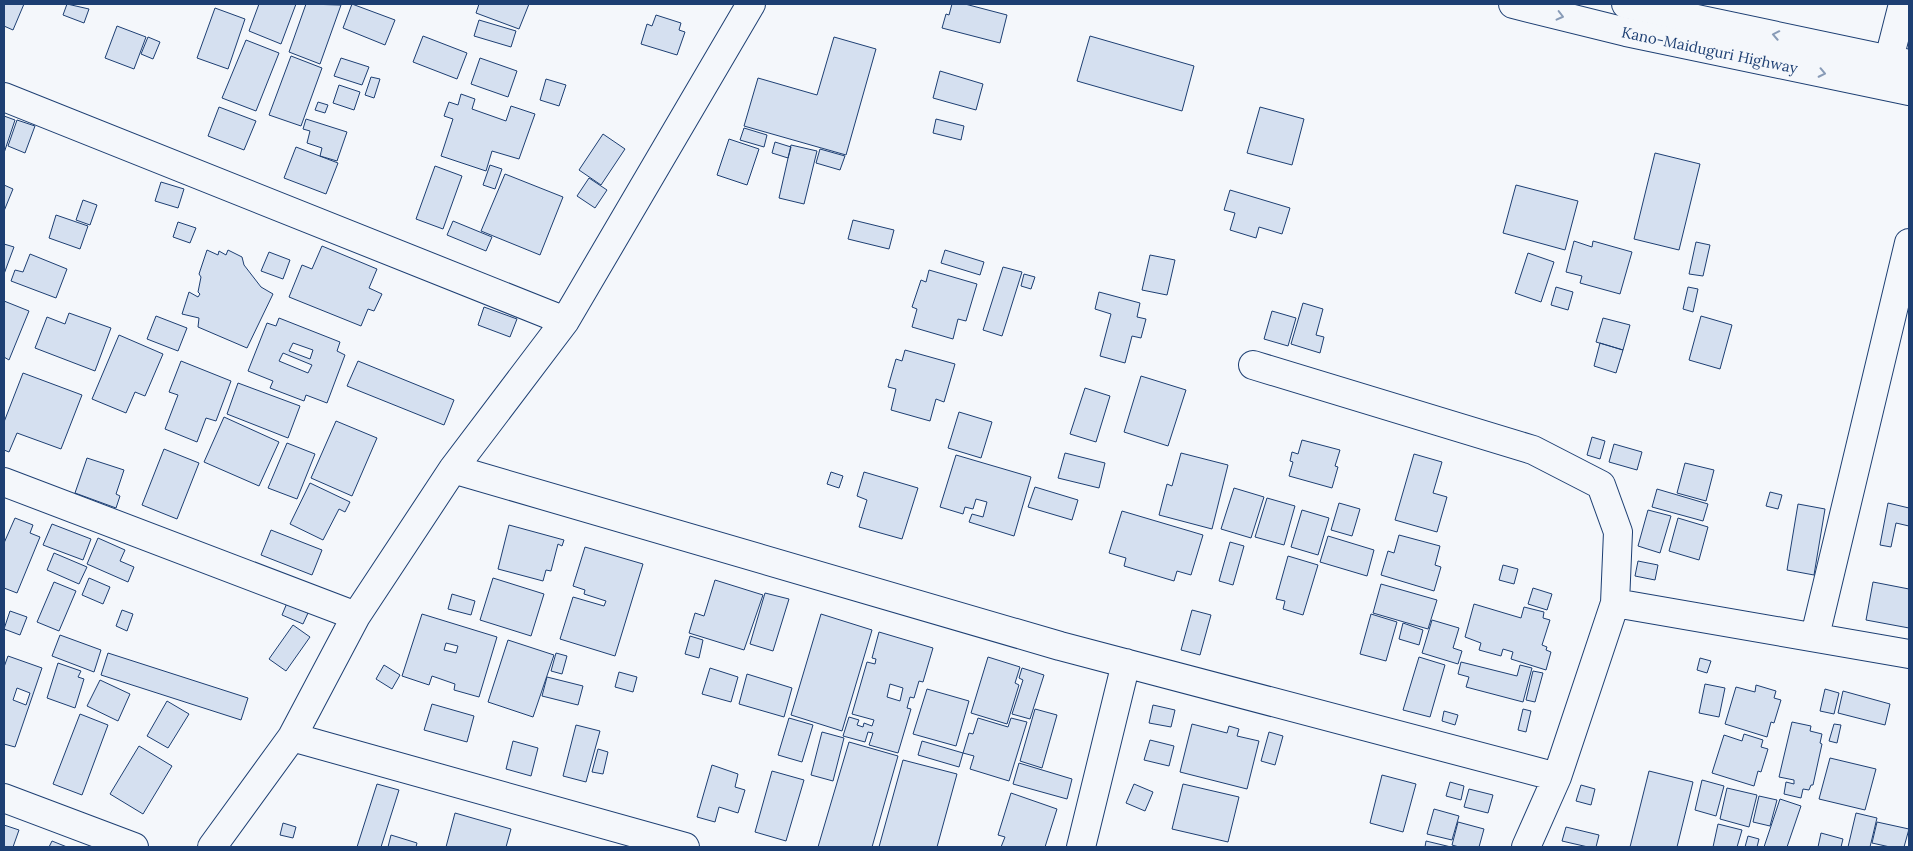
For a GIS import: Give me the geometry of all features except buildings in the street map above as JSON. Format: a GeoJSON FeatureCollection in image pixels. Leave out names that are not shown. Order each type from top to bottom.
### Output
{"type":"FeatureCollection","features":[{"type":"Feature","properties":{"kind":"main road"},"geometry":{"type":"LineString","coordinates":[[212,847],[292,737],[356,616],[452,469],[566,322],[751,4]]}},
{"type":"Feature","properties":{"kind":"main road","name":"Kano-Maiduguri Highway"},"geometry":{"type":"LineString","coordinates":[[1513,4],[1626,32],[1909,91]]}},
{"type":"Feature","properties":{"kind":"main road","name":"Kano-Maiduguri Highway"},"geometry":{"type":"LineString","coordinates":[[1626,4],[1899,61]]}},
{"type":"Feature","properties":{"kind":"main road"},"geometry":{"type":"LineString","coordinates":[[1899,61],[1903,4]]}},
{"type":"Feature","properties":{"kind":"main road"},"geometry":{"type":"LineString","coordinates":[[4,97],[566,322]]}},
{"type":"Feature","properties":{"kind":"main road"},"geometry":{"type":"LineString","coordinates":[[1815,636],[1909,243]]}},
{"type":"Feature","properties":{"kind":"main road"},"geometry":{"type":"LineString","coordinates":[[1253,365],[1534,450],[1601,485],[1618,532],[1615,603],[1557,777],[1526,847]]}},
{"type":"Feature","properties":{"kind":"main road"},"geometry":{"type":"LineString","coordinates":[[452,469],[1060,646],[1557,777]]}},
{"type":"Feature","properties":{"kind":"main road"},"geometry":{"type":"LineString","coordinates":[[4,482],[356,616]]}},
{"type":"Feature","properties":{"kind":"main road"},"geometry":{"type":"LineString","coordinates":[[1615,603],[1815,636],[1909,654]]}},
{"type":"Feature","properties":{"kind":"main road"},"geometry":{"type":"LineString","coordinates":[[1081,847],[1126,662]]}},
{"type":"Feature","properties":{"kind":"main road"},"geometry":{"type":"LineString","coordinates":[[292,737],[685,847]]}},
{"type":"Feature","properties":{"kind":"main road"},"geometry":{"type":"LineString","coordinates":[[4,798],[134,847]]}}]}
